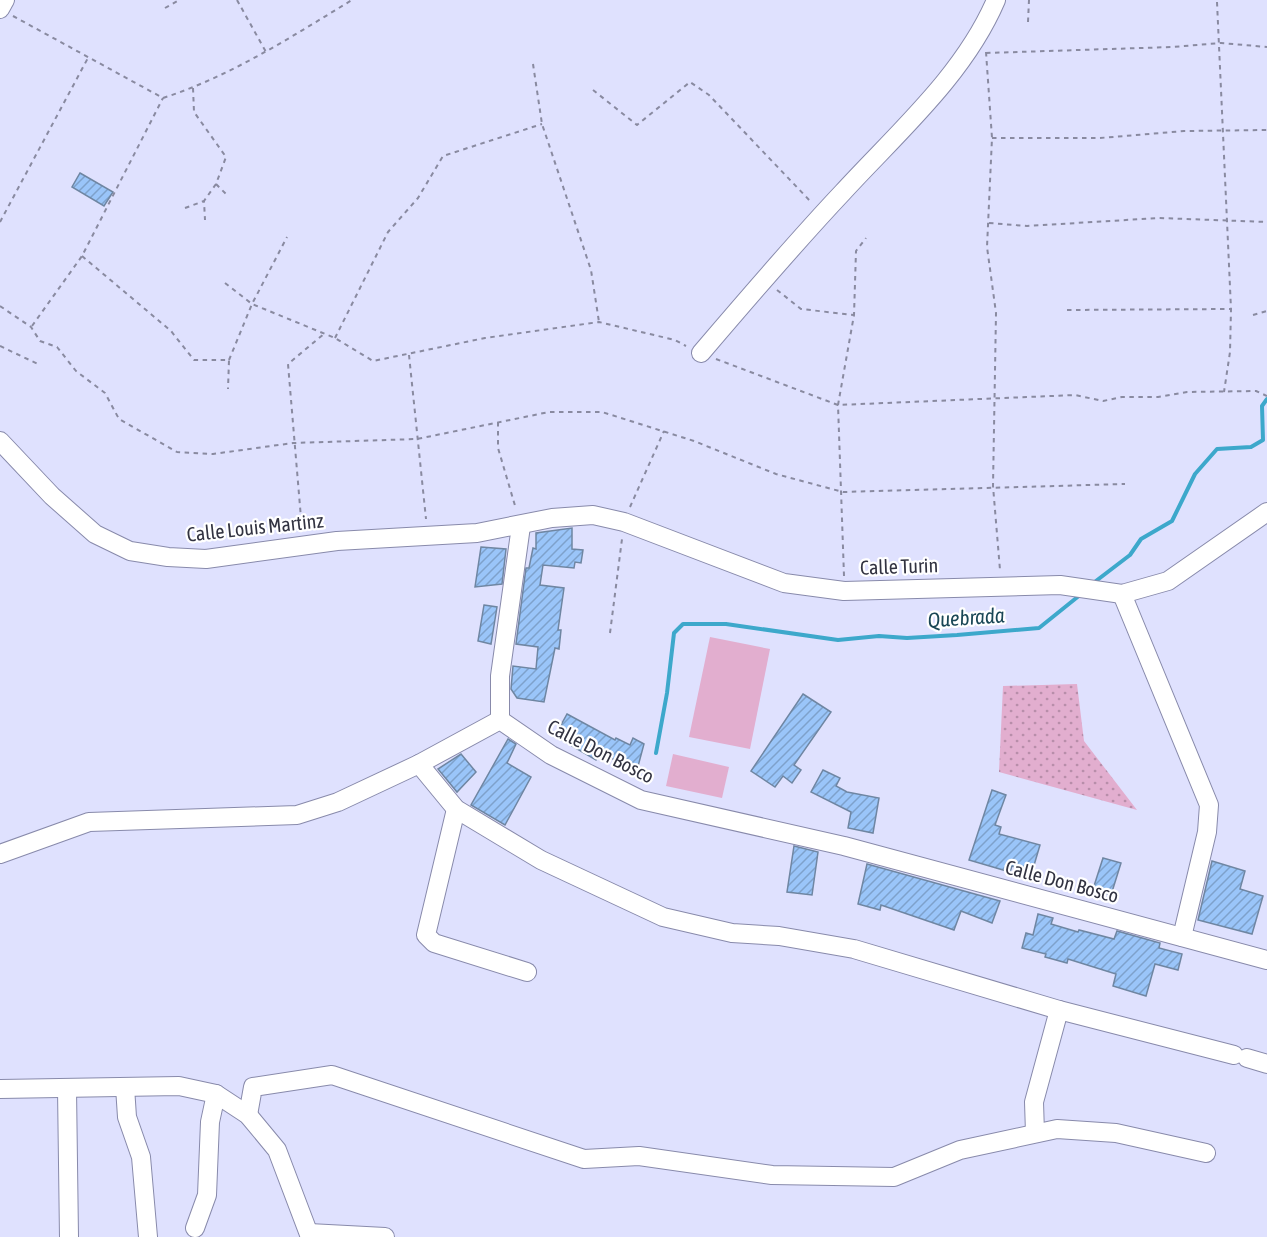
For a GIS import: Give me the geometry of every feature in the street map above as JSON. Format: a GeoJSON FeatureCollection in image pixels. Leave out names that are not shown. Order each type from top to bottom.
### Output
{"type":"FeatureCollection","features":[{"type":"Feature","properties":{"kind":"street"},"geometry":{"type":"LineString","coordinates":[[0,9],[5,0]]}},
{"type":"Feature","properties":{"kind":"street"},"geometry":{"type":"LineString","coordinates":[[701,353],[822,214],[940,88],[984,25],[996,0]]}},
{"type":"Feature","properties":{"kind":"street","name":"Calle Louis Martinz"},"geometry":{"type":"LineString","coordinates":[[0,441],[52,496],[95,534],[130,551],[168,557],[206,559],[304,545],[477,533],[521,526]]}},
{"type":"Feature","properties":{"kind":"street","name":"Calle Turin"},"geometry":{"type":"LineString","coordinates":[[521,526],[552,518],[592,515],[624,522],[784,583],[844,591],[1060,585],[1122,594],[1168,581],[1267,512]]}},
{"type":"Feature","properties":{"kind":"street"},"geometry":{"type":"LineString","coordinates":[[0,854],[89,822],[297,815],[338,802],[419,764],[500,720],[500,676],[521,526]]}},
{"type":"Feature","properties":{"kind":"street"},"geometry":{"type":"LineString","coordinates":[[1122,594],[1209,805],[1199,873],[1182,937]]}},
{"type":"Feature","properties":{"kind":"street","name":"Calle Don Bosco"},"geometry":{"type":"LineString","coordinates":[[500,720],[551,755],[641,800],[844,846],[1267,960]]}},
{"type":"Feature","properties":{"kind":"street"},"geometry":{"type":"LineString","coordinates":[[419,764],[456,809],[541,860],[663,917],[732,933],[779,936],[854,949],[1059,1010],[1267,1064]]}},
{"type":"Feature","properties":{"kind":"street"},"geometry":{"type":"LineString","coordinates":[[456,809],[426,935],[434,943],[527,972]]}},
{"type":"Feature","properties":{"kind":"street"},"geometry":{"type":"LineString","coordinates":[[1035,1133],[1035,1102],[1059,1010]]}},
{"type":"Feature","properties":{"kind":"street"},"geometry":{"type":"LineString","coordinates":[[248,1115],[253,1087],[333,1075],[584,1160],[639,1156],[772,1176],[894,1177],[960,1150],[1057,1130],[1116,1134],[1206,1153]]}},
{"type":"Feature","properties":{"kind":"street"},"geometry":{"type":"LineString","coordinates":[[0,1089],[179,1086],[216,1094],[248,1115],[277,1150],[310,1235],[385,1237]]}},
{"type":"Feature","properties":{"kind":"street"},"geometry":{"type":"LineString","coordinates":[[125,1087],[127,1117],[141,1156],[148,1237]]}},
{"type":"Feature","properties":{"kind":"street"},"geometry":{"type":"LineString","coordinates":[[67,1089],[69,1237]]}},
{"type":"Feature","properties":{"kind":"street"},"geometry":{"type":"LineString","coordinates":[[195,1228],[207,1195],[210,1122],[216,1094]]}},
{"type":"Feature","properties":{"kind":"path"},"geometry":{"type":"LineString","coordinates":[[165,8],[179,0]]}},
{"type":"Feature","properties":{"kind":"path"},"geometry":{"type":"LineString","coordinates":[[237,0],[266,52]]}},
{"type":"Feature","properties":{"kind":"path"},"geometry":{"type":"LineString","coordinates":[[31,327],[82,256],[163,98],[193,88],[266,52],[352,0]]}},
{"type":"Feature","properties":{"kind":"path"},"geometry":{"type":"LineString","coordinates":[[1028,22],[1029,0]]}},
{"type":"Feature","properties":{"kind":"path"},"geometry":{"type":"LineString","coordinates":[[1217,2],[1225,130],[1231,309],[1230,352],[1224,392]]}},
{"type":"Feature","properties":{"kind":"path"},"geometry":{"type":"LineString","coordinates":[[0,9],[163,98]]}},
{"type":"Feature","properties":{"kind":"path"},"geometry":{"type":"LineString","coordinates":[[984,25],[993,138],[987,247],[996,313],[993,486],[1001,585]]}},
{"type":"Feature","properties":{"kind":"path"},"geometry":{"type":"LineString","coordinates":[[986,53],[1172,47],[1221,43],[1267,47]]}},
{"type":"Feature","properties":{"kind":"path"},"geometry":{"type":"LineString","coordinates":[[0,222],[89,56]]}},
{"type":"Feature","properties":{"kind":"path"},"geometry":{"type":"LineString","coordinates":[[533,64],[542,124],[591,270],[599,322]]}},
{"type":"Feature","properties":{"kind":"path"},"geometry":{"type":"LineString","coordinates":[[593,90],[637,125],[690,82],[709,95],[822,214]]}},
{"type":"Feature","properties":{"kind":"path"},"geometry":{"type":"LineString","coordinates":[[185,208],[204,201],[216,184],[226,157],[194,112],[193,88]]}},
{"type":"Feature","properties":{"kind":"path"},"geometry":{"type":"LineString","coordinates":[[335,338],[388,232],[418,198],[443,156],[542,124]]}},
{"type":"Feature","properties":{"kind":"path"},"geometry":{"type":"LineString","coordinates":[[993,138],[1100,138],[1225,130],[1267,130]]}},
{"type":"Feature","properties":{"kind":"path"},"geometry":{"type":"LineString","coordinates":[[216,184],[227,195]]}},
{"type":"Feature","properties":{"kind":"path"},"geometry":{"type":"LineString","coordinates":[[204,201],[205,219]]}},
{"type":"Feature","properties":{"kind":"path"},"geometry":{"type":"LineString","coordinates":[[988,223],[1027,226],[1159,218],[1267,222]]}},
{"type":"Feature","properties":{"kind":"path"},"geometry":{"type":"LineString","coordinates":[[228,389],[229,360],[252,304],[288,237]]}},
{"type":"Feature","properties":{"kind":"path"},"geometry":{"type":"LineString","coordinates":[[844,591],[843,492],[838,405],[855,315],[856,250],[866,238]]}},
{"type":"Feature","properties":{"kind":"path"},"geometry":{"type":"LineString","coordinates":[[82,256],[171,331],[194,360],[229,360]]}},
{"type":"Feature","properties":{"kind":"path"},"geometry":{"type":"LineString","coordinates":[[764,280],[801,309],[855,315]]}},
{"type":"Feature","properties":{"kind":"path"},"geometry":{"type":"LineString","coordinates":[[225,283],[252,304],[325,333],[373,361],[495,336],[599,322],[675,340],[701,353],[838,405],[1075,395],[1103,401],[1122,397],[1256,391],[1267,396]]}},
{"type":"Feature","properties":{"kind":"path"},"geometry":{"type":"LineString","coordinates":[[0,306],[31,327],[40,341],[57,347],[76,371],[105,393],[119,419],[177,452],[213,454],[293,443],[417,439],[549,411],[602,412],[664,430],[776,474],[843,492],[1125,484]]}},
{"type":"Feature","properties":{"kind":"path"},"geometry":{"type":"LineString","coordinates":[[1067,310],[1231,309]]}},
{"type":"Feature","properties":{"kind":"path"},"geometry":{"type":"LineString","coordinates":[[1253,315],[1267,311]]}},
{"type":"Feature","properties":{"kind":"path"},"geometry":{"type":"LineString","coordinates":[[304,545],[293,443],[288,364],[325,333]]}},
{"type":"Feature","properties":{"kind":"path"},"geometry":{"type":"LineString","coordinates":[[0,346],[40,365]]}},
{"type":"Feature","properties":{"kind":"path"},"geometry":{"type":"LineString","coordinates":[[409,355],[428,536]]}},
{"type":"Feature","properties":{"kind":"path"},"geometry":{"type":"LineString","coordinates":[[498,422],[498,448],[521,526]]}},
{"type":"Feature","properties":{"kind":"path"},"geometry":{"type":"LineString","coordinates":[[610,633],[624,522],[664,430]]}},
{"type":"Feature","properties":{"kind":"shaded area"},"geometry":{"type":"Polygon","coordinates":[[[710,637],[770,649],[750,749],[689,737],[710,637]]]}},
{"type":"Feature","properties":{"kind":"shaded area"},"geometry":{"type":"Polygon","coordinates":[[[1077,684],[1084,741],[1137,810],[999,772],[1003,686],[1077,684]]]}},
{"type":"Feature","properties":{"kind":"shaded area"},"geometry":{"type":"Polygon","coordinates":[[[673,754],[729,767],[722,798],[666,786],[673,754]]]}},
{"type":"Feature","properties":{"kind":"building"},"geometry":{"type":"Polygon","coordinates":[[[80,173],[113,192],[104,206],[72,187],[80,173]]]}},
{"type":"Feature","properties":{"kind":"building"},"geometry":{"type":"Polygon","coordinates":[[[572,528],[572,549],[583,550],[581,563],[575,562],[574,568],[543,565],[540,585],[564,588],[558,630],[561,630],[559,649],[555,648],[544,702],[517,698],[511,689],[513,666],[536,669],[538,647],[516,644],[526,568],[529,568],[533,548],[536,549],[536,533],[572,528]]]}},
{"type":"Feature","properties":{"kind":"building"},"geometry":{"type":"Polygon","coordinates":[[[481,547],[506,549],[502,584],[475,587],[481,547]]]}},
{"type":"Feature","properties":{"kind":"building"},"geometry":{"type":"Polygon","coordinates":[[[484,605],[497,607],[491,644],[478,641],[484,605]]]}},
{"type":"Feature","properties":{"kind":"building"},"geometry":{"type":"Polygon","coordinates":[[[803,694],[831,712],[794,765],[801,770],[792,783],[783,776],[775,787],[751,771],[803,694]]]}},
{"type":"Feature","properties":{"kind":"building"},"geometry":{"type":"Polygon","coordinates":[[[567,714],[615,740],[616,738],[630,745],[633,738],[644,744],[637,770],[600,753],[596,760],[555,736],[567,714]]]}},
{"type":"Feature","properties":{"kind":"building"},"geometry":{"type":"Polygon","coordinates":[[[508,739],[516,744],[507,763],[531,777],[505,825],[471,805],[508,739]]]}},
{"type":"Feature","properties":{"kind":"building"},"geometry":{"type":"Polygon","coordinates":[[[461,754],[476,772],[457,792],[438,769],[461,754]]]}},
{"type":"Feature","properties":{"kind":"building"},"geometry":{"type":"Polygon","coordinates":[[[823,770],[840,778],[836,786],[847,792],[879,798],[873,833],[848,828],[851,812],[811,792],[823,770]]]}},
{"type":"Feature","properties":{"kind":"building"},"geometry":{"type":"Polygon","coordinates":[[[992,790],[1006,795],[995,825],[1001,827],[999,834],[1040,845],[1032,872],[1012,866],[1010,872],[969,860],[992,790]]]}},
{"type":"Feature","properties":{"kind":"building"},"geometry":{"type":"Polygon","coordinates":[[[794,846],[818,852],[812,895],[787,892],[794,846]]]}},
{"type":"Feature","properties":{"kind":"building"},"geometry":{"type":"Polygon","coordinates":[[[1103,858],[1121,863],[1111,895],[1093,889],[1103,858]]]}},
{"type":"Feature","properties":{"kind":"building"},"geometry":{"type":"Polygon","coordinates":[[[1212,861],[1245,871],[1240,889],[1263,896],[1252,934],[1198,920],[1212,861]]]}},
{"type":"Feature","properties":{"kind":"building"},"geometry":{"type":"Polygon","coordinates":[[[867,864],[1000,901],[992,923],[961,911],[954,930],[881,905],[880,910],[858,904],[867,864]]]}},
{"type":"Feature","properties":{"kind":"building"},"geometry":{"type":"Polygon","coordinates":[[[1038,914],[1053,918],[1051,924],[1078,932],[1079,930],[1114,939],[1117,931],[1160,943],[1159,948],[1182,954],[1178,970],[1155,964],[1146,996],[1113,986],[1116,974],[1068,959],[1067,963],[1045,957],[1046,954],[1022,948],[1026,933],[1033,935],[1038,914]]]}},
{"type":"Feature","properties":{"kind":"waterway","name":"Quebrada"},"geometry":{"type":"LineString","coordinates":[[1092,584],[1130,555],[1141,539],[1172,521],[1195,474],[1217,449],[1251,447],[1263,440],[1262,406],[1267,399]]}},
{"type":"Feature","properties":{"kind":"waterway","name":"Quebrada"},"geometry":{"type":"LineString","coordinates":[[656,753],[667,693],[674,633],[683,624],[726,624],[838,640],[879,636],[907,638],[957,635],[1039,628],[1080,595]]}}]}
